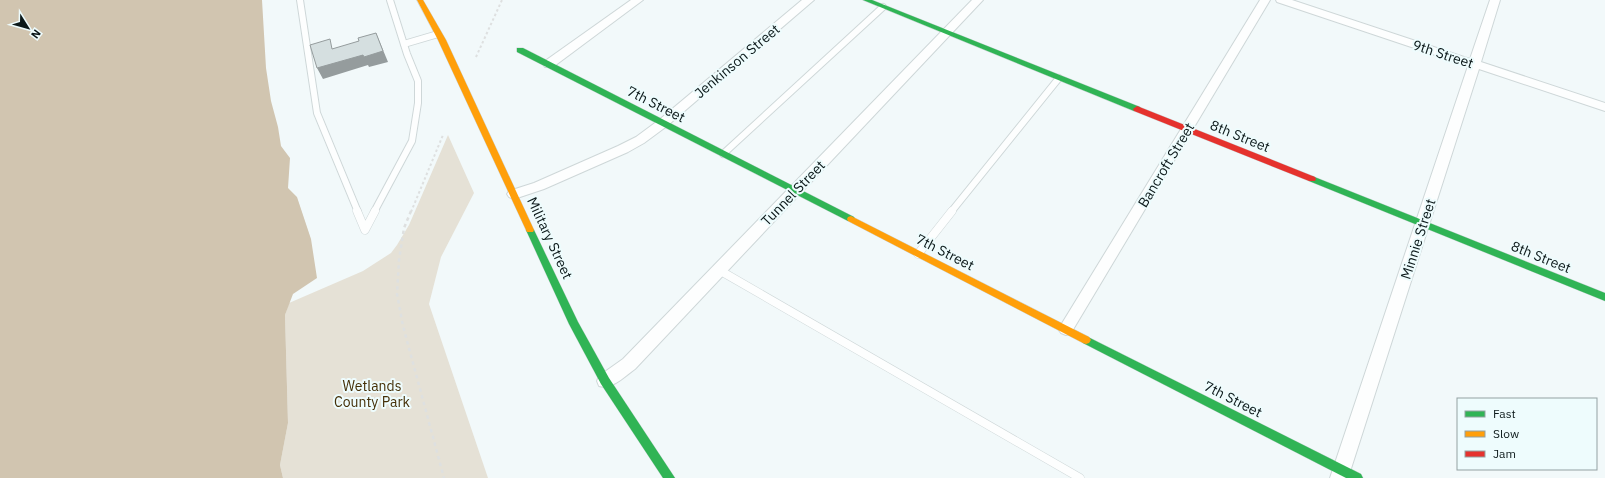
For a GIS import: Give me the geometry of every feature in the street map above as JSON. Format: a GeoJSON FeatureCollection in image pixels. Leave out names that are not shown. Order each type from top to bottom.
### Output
{"type":"FeatureCollection","features":[{"type":"Feature","properties":{"kind":"street","name":"Military Street"},"geometry":{"type":"LineString","coordinates":[[420,0],[438,34],[574,324],[605,382],[669,478]]}},
{"type":"Feature","properties":{"kind":"street"},"geometry":{"type":"LineString","coordinates":[[549,64],[638,0]]}},
{"type":"Feature","properties":{"kind":"street","name":"Jenkinson Street"},"geometry":{"type":"LineString","coordinates":[[514,194],[539,186],[640,140],[663,123],[809,0]]}},
{"type":"Feature","properties":{"kind":"street","name":"8th Street"},"geometry":{"type":"LineString","coordinates":[[866,0],[1605,297]]}},
{"type":"Feature","properties":{"kind":"street","name":"Tunnel Street"},"geometry":{"type":"LineString","coordinates":[[605,382],[627,365],[978,0]]}},
{"type":"Feature","properties":{"kind":"street","name":"Bancroft Street"},"geometry":{"type":"LineString","coordinates":[[1066,330],[1265,0]]}},
{"type":"Feature","properties":{"kind":"street","name":"9th Street"},"geometry":{"type":"LineString","coordinates":[[1281,0],[1605,107]]}},
{"type":"Feature","properties":{"kind":"street","name":"Minnie Street"},"geometry":{"type":"LineString","coordinates":[[1340,474],[1495,0]]}},
{"type":"Feature","properties":{"kind":"street","name":"7th Street"},"geometry":{"type":"LineString","coordinates":[[520,50],[1066,330],[1340,474],[1357,478]]}},
{"type":"Feature","properties":{"kind":"lane"},"geometry":{"type":"LineString","coordinates":[[300,0],[317,114],[365,230],[412,141],[418,103],[418,81],[390,0]]}},
{"type":"Feature","properties":{"kind":"lane"},"geometry":{"type":"LineString","coordinates":[[723,154],[883,7]]}},
{"type":"Feature","properties":{"kind":"lane"},"geometry":{"type":"LineString","coordinates":[[404,44],[438,34]]}},
{"type":"Feature","properties":{"kind":"lane"},"geometry":{"type":"LineString","coordinates":[[918,254],[1059,78]]}},
{"type":"Feature","properties":{"kind":"lane"},"geometry":{"type":"LineString","coordinates":[[719,270],[1080,478]]}},
{"type":"Feature","properties":{"kind":"path"},"geometry":{"type":"LineString","coordinates":[[476,57],[502,0]]}},
{"type":"Feature","properties":{"kind":"path"},"geometry":{"type":"LineString","coordinates":[[443,135],[404,228],[399,260],[397,294],[403,326],[444,478]]}},
{"type":"Feature","properties":{"kind":"green space","name":"Wetlands County Park"},"geometry":{"type":"Polygon","coordinates":[[[448,135],[474,193],[441,257],[429,304],[488,478],[283,478],[280,465],[288,423],[285,315],[289,303],[363,271],[391,253],[409,225],[448,135]]]}},
{"type":"Feature","properties":{"kind":"shaded area"},"geometry":{"type":"Polygon","coordinates":[[[0,0],[262,0],[266,68],[271,101],[281,146],[290,158],[288,188],[297,197],[311,239],[317,278],[293,294],[285,315],[288,423],[280,465],[283,478],[0,478],[0,0]]]}},
{"type":"Feature","properties":{"kind":"building"},"geometry":{"type":"Polygon","coordinates":[[[376,33],[383,51],[317,68],[310,45],[330,39],[332,49],[359,41],[358,38],[376,33]]]}},
{"type":"Feature","properties":{"kind":"traffic: fast"},"geometry":{"type":"LineString","coordinates":[[866,0],[1137,109]]}},
{"type":"Feature","properties":{"kind":"traffic: fast"},"geometry":{"type":"LineString","coordinates":[[520,50],[851,219]]}},
{"type":"Feature","properties":{"kind":"traffic: fast"},"geometry":{"type":"LineString","coordinates":[[1312,179],[1605,297]]}},
{"type":"Feature","properties":{"kind":"traffic: fast"},"geometry":{"type":"LineString","coordinates":[[530,230],[574,324],[605,381],[669,478]]}},
{"type":"Feature","properties":{"kind":"traffic: fast"},"geometry":{"type":"LineString","coordinates":[[1086,340],[1357,478]]}},
{"type":"Feature","properties":{"kind":"traffic: slow"},"geometry":{"type":"LineString","coordinates":[[420,0],[442,40],[530,230]]}},
{"type":"Feature","properties":{"kind":"traffic: slow"},"geometry":{"type":"LineString","coordinates":[[851,219],[1086,340]]}},
{"type":"Feature","properties":{"kind":"traffic: jam"},"geometry":{"type":"LineString","coordinates":[[1137,109],[1312,179]]}}]}
